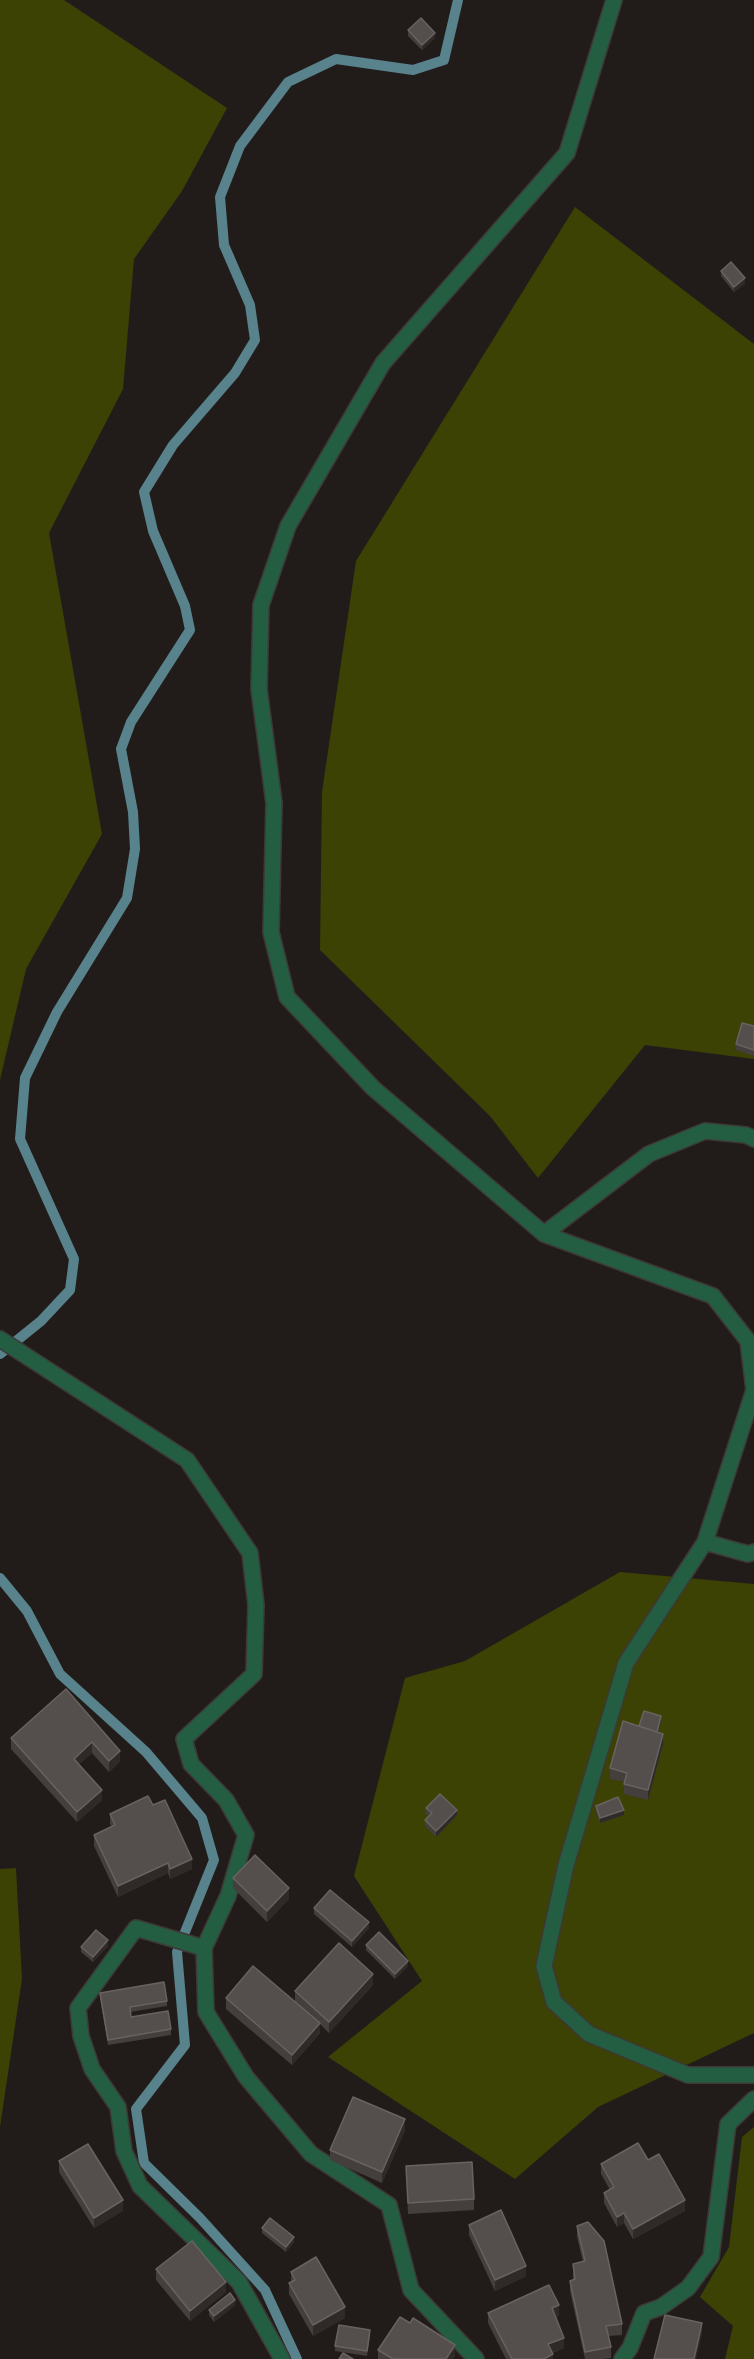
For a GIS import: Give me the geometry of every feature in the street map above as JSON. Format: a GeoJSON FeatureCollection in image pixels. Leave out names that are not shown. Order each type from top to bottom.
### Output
{"type":"FeatureCollection","features":[{"type":"Feature","properties":{"kind":"street"},"geometry":{"type":"LineString","coordinates":[[614,0],[567,153],[382,363],[288,526],[261,605],[259,689],[274,803],[271,933],[286,997],[373,1088],[544,1233],[713,1296],[748,1341],[754,1390],[705,1542],[626,1664],[566,1865],[544,1966],[554,2002],[589,2034],[688,2075],[754,2076]]}},
{"type":"Feature","properties":{"kind":"street"},"geometry":{"type":"LineString","coordinates":[[544,1233],[649,1154],[705,1131],[746,1135],[754,1139]]}},
{"type":"Feature","properties":{"kind":"street"},"geometry":{"type":"LineString","coordinates":[[0,1339],[187,1460],[250,1553],[256,1605],[254,1674],[184,1739],[191,1764],[226,1800],[246,1835],[228,1896],[204,1948],[206,2013],[246,2077],[311,2154],[389,2205],[411,2290],[476,2359]]}},
{"type":"Feature","properties":{"kind":"street"},"geometry":{"type":"LineString","coordinates":[[705,1542],[748,1554],[754,1552]]}},
{"type":"Feature","properties":{"kind":"street"},"geometry":{"type":"LineString","coordinates":[[204,1948],[136,1928],[78,2008],[81,2036],[92,2069],[118,2107],[124,2151],[140,2186],[239,2282],[282,2359]]}},
{"type":"Feature","properties":{"kind":"street"},"geometry":{"type":"LineString","coordinates":[[622,2359],[630,2348],[644,2313],[662,2307],[688,2288],[711,2257],[728,2124],[754,2099]]}},
{"type":"Feature","properties":{"kind":"green space"},"geometry":{"type":"Polygon","coordinates":[[[0,0],[64,0],[227,108],[182,191],[134,259],[123,389],[49,533],[102,834],[26,969],[0,1080],[0,0]]]}},
{"type":"Feature","properties":{"kind":"green space"},"geometry":{"type":"Polygon","coordinates":[[[575,207],[754,344],[754,1059],[645,1045],[538,1178],[490,1116],[320,950],[322,792],[356,561],[575,207]]]}},
{"type":"Feature","properties":{"kind":"green space"},"geometry":{"type":"Polygon","coordinates":[[[620,1572],[754,1584],[754,2033],[598,2107],[515,2179],[328,2057],[422,1981],[354,1876],[405,1678],[465,1661],[620,1572]]]}},
{"type":"Feature","properties":{"kind":"green space"},"geometry":{"type":"Polygon","coordinates":[[[16,1868],[22,1979],[0,2127],[0,1869],[16,1868]]]}},
{"type":"Feature","properties":{"kind":"green space"},"geometry":{"type":"Polygon","coordinates":[[[754,2127],[754,2359],[725,2359],[733,2326],[700,2297],[729,2247],[742,2137],[754,2127]]]}},
{"type":"Feature","properties":{"kind":"building"},"geometry":{"type":"Polygon","coordinates":[[[421,18],[435,33],[422,45],[408,30],[421,18]]]}},
{"type":"Feature","properties":{"kind":"building"},"geometry":{"type":"Polygon","coordinates":[[[731,262],[745,278],[734,287],[721,271],[731,262]]]}},
{"type":"Feature","properties":{"kind":"building"},"geometry":{"type":"Polygon","coordinates":[[[742,1023],[754,1026],[754,1050],[736,1044],[742,1023]]]}},
{"type":"Feature","properties":{"kind":"building"},"geometry":{"type":"Polygon","coordinates":[[[66,1689],[120,1751],[109,1761],[92,1742],[74,1759],[102,1790],[77,1812],[11,1738],[66,1689]]]}},
{"type":"Feature","properties":{"kind":"building"},"geometry":{"type":"Polygon","coordinates":[[[644,1711],[661,1716],[657,1732],[639,1726],[644,1711]]]}},
{"type":"Feature","properties":{"kind":"building"},"geometry":{"type":"Polygon","coordinates":[[[623,1721],[663,1734],[648,1790],[624,1784],[627,1773],[610,1768],[623,1721]]]}},
{"type":"Feature","properties":{"kind":"building"},"geometry":{"type":"Polygon","coordinates":[[[440,1794],[457,1810],[436,1831],[425,1820],[432,1813],[426,1808],[440,1794]]]}},
{"type":"Feature","properties":{"kind":"building"},"geometry":{"type":"Polygon","coordinates":[[[148,1796],[153,1805],[165,1800],[192,1859],[170,1869],[168,1863],[118,1886],[94,1835],[115,1825],[110,1814],[148,1796]]]}},
{"type":"Feature","properties":{"kind":"building"},"geometry":{"type":"Polygon","coordinates":[[[618,1797],[624,1810],[600,1818],[596,1806],[618,1797]]]}},
{"type":"Feature","properties":{"kind":"building"},"geometry":{"type":"Polygon","coordinates":[[[255,1855],[289,1888],[267,1911],[233,1878],[255,1855]]]}},
{"type":"Feature","properties":{"kind":"building"},"geometry":{"type":"Polygon","coordinates":[[[330,1890],[369,1922],[352,1941],[314,1908],[330,1890]]]}},
{"type":"Feature","properties":{"kind":"building"},"geometry":{"type":"Polygon","coordinates":[[[96,1930],[108,1940],[93,1957],[81,1947],[96,1930]]]}},
{"type":"Feature","properties":{"kind":"building"},"geometry":{"type":"Polygon","coordinates":[[[379,1932],[408,1961],[395,1974],[366,1945],[379,1932]]]}},
{"type":"Feature","properties":{"kind":"building"},"geometry":{"type":"Polygon","coordinates":[[[339,1943],[373,1974],[329,2022],[295,1991],[339,1943]]]}},
{"type":"Feature","properties":{"kind":"building"},"geometry":{"type":"Polygon","coordinates":[[[253,1966],[320,2023],[292,2055],[226,1998],[253,1966]]]}},
{"type":"Feature","properties":{"kind":"building"},"geometry":{"type":"Polygon","coordinates":[[[164,1982],[167,2001],[130,2007],[131,2017],[168,2011],[171,2029],[108,2040],[100,1993],[164,1982]]]}},
{"type":"Feature","properties":{"kind":"building"},"geometry":{"type":"Polygon","coordinates":[[[353,2097],[405,2119],[382,2172],[330,2150],[353,2097]]]}},
{"type":"Feature","properties":{"kind":"building"},"geometry":{"type":"Polygon","coordinates":[[[638,2143],[648,2160],[659,2154],[685,2200],[633,2229],[624,2213],[617,2217],[604,2193],[614,2187],[601,2164],[638,2143]]]}},
{"type":"Feature","properties":{"kind":"building"},"geometry":{"type":"Polygon","coordinates":[[[88,2144],[123,2200],[94,2218],[59,2161],[88,2144]]]}},
{"type":"Feature","properties":{"kind":"building"},"geometry":{"type":"Polygon","coordinates":[[[472,2162],[474,2199],[408,2203],[406,2166],[472,2162]]]}},
{"type":"Feature","properties":{"kind":"building"},"geometry":{"type":"Polygon","coordinates":[[[501,2210],[526,2266],[495,2280],[469,2225],[501,2210]]]}},
{"type":"Feature","properties":{"kind":"building"},"geometry":{"type":"Polygon","coordinates":[[[270,2218],[294,2237],[286,2247],[262,2228],[270,2218]]]}},
{"type":"Feature","properties":{"kind":"building"},"geometry":{"type":"Polygon","coordinates":[[[588,2222],[604,2241],[622,2324],[606,2326],[611,2347],[585,2352],[570,2281],[575,2279],[573,2264],[585,2261],[577,2226],[588,2222]]]}},
{"type":"Feature","properties":{"kind":"building"},"geometry":{"type":"Polygon","coordinates":[[[192,2241],[226,2282],[190,2311],[156,2269],[192,2241]]]}},
{"type":"Feature","properties":{"kind":"building"},"geometry":{"type":"Polygon","coordinates":[[[316,2257],[345,2307],[313,2325],[289,2283],[295,2280],[291,2272],[316,2257]]]}},
{"type":"Feature","properties":{"kind":"building"},"geometry":{"type":"Polygon","coordinates":[[[549,2285],[559,2305],[552,2308],[564,2338],[548,2344],[553,2354],[544,2359],[512,2359],[488,2313],[549,2285]]]}},
{"type":"Feature","properties":{"kind":"building"},"geometry":{"type":"Polygon","coordinates":[[[230,2293],[235,2300],[214,2316],[209,2310],[230,2293]]]}},
{"type":"Feature","properties":{"kind":"building"},"geometry":{"type":"Polygon","coordinates":[[[665,2315],[702,2323],[694,2359],[654,2359],[665,2315]]]}},
{"type":"Feature","properties":{"kind":"building"},"geometry":{"type":"Polygon","coordinates":[[[400,2317],[410,2323],[413,2318],[455,2345],[446,2359],[393,2359],[378,2350],[400,2317]]]}},
{"type":"Feature","properties":{"kind":"building"},"geometry":{"type":"Polygon","coordinates":[[[339,2325],[370,2330],[367,2351],[335,2346],[339,2325]]]}},
{"type":"Feature","properties":{"kind":"building"},"geometry":{"type":"Polygon","coordinates":[[[343,2353],[353,2359],[339,2359],[343,2353]]]}},
{"type":"Feature","properties":{"kind":"waterway"},"geometry":{"type":"LineString","coordinates":[[0,1354],[41,1321],[70,1290],[74,1259],[20,1139],[25,1078],[57,1012],[127,898],[135,849],[133,812],[121,749],[131,722],[190,630],[185,606],[153,531],[144,492],[173,445],[235,373],[255,340],[250,305],[224,245],[220,197],[240,146],[288,82],[336,59],[413,70],[444,60],[458,0]]}},
{"type":"Feature","properties":{"kind":"waterway"},"geometry":{"type":"LineString","coordinates":[[0,1578],[27,1611],[60,1674],[146,1752],[202,1818],[214,1860],[177,1952],[185,2045],[136,2109],[144,2163],[200,2218],[265,2290],[297,2359]]}}]}
